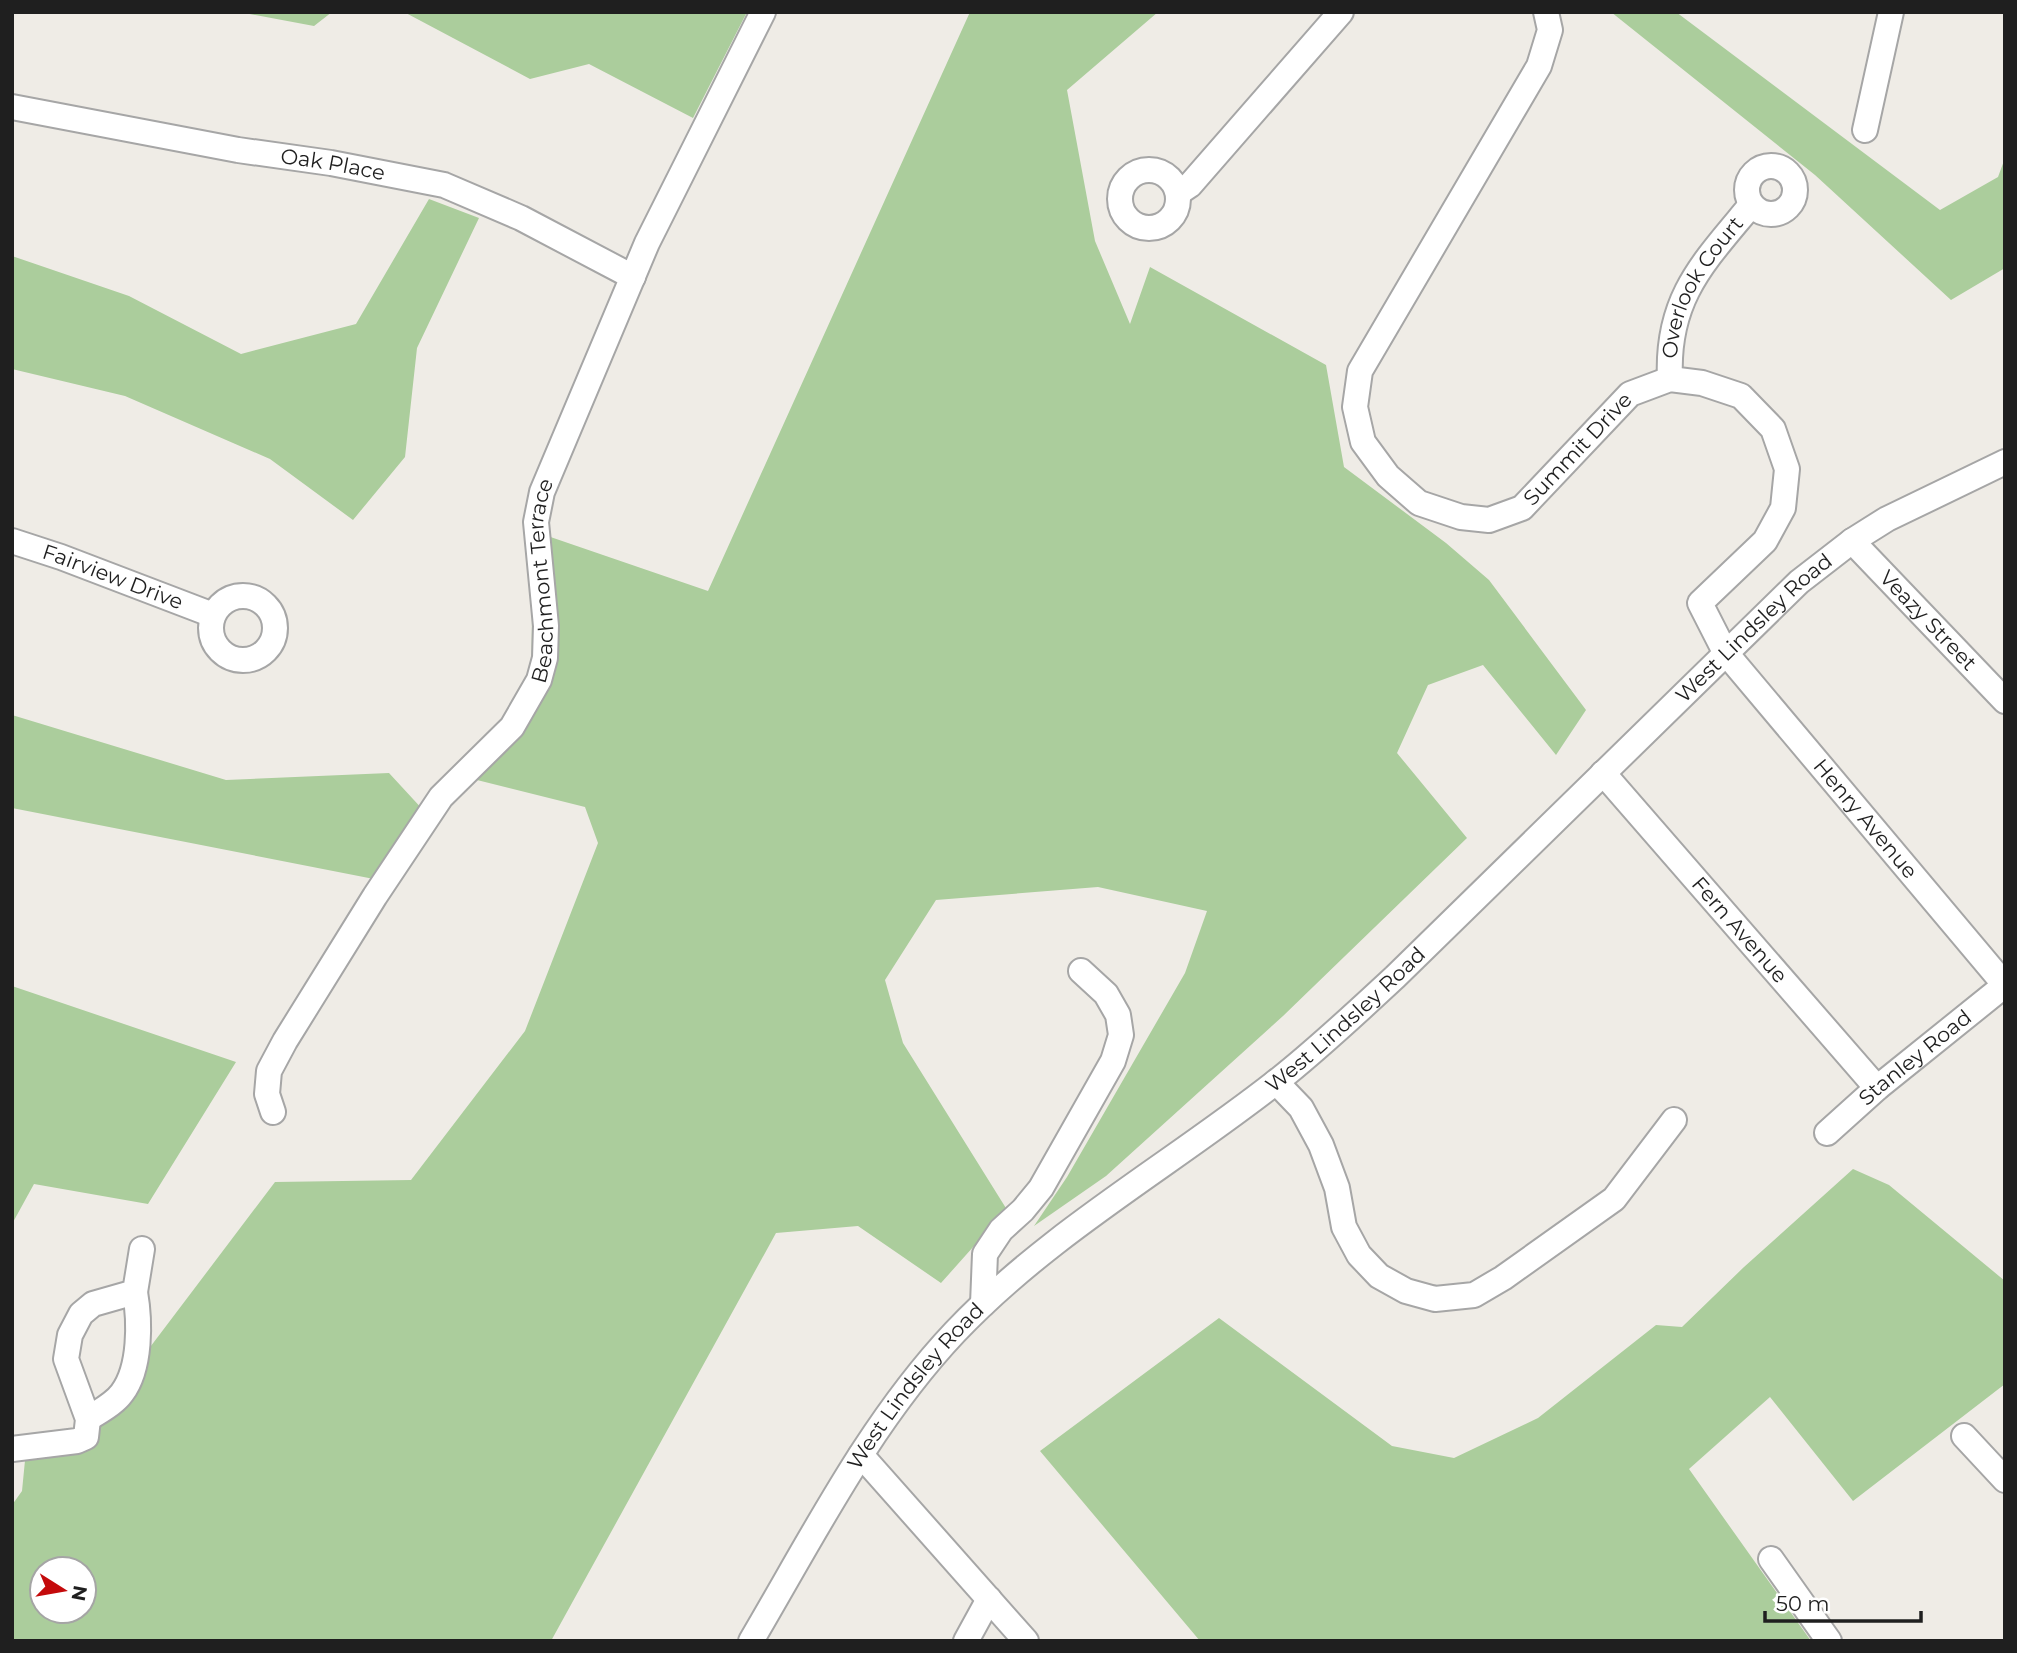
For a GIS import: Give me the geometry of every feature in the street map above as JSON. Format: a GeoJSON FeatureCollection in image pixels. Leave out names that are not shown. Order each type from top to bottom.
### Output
{"type":"FeatureCollection","features":[{"type":"Feature","properties":{"kind":"street","name":"Beachmont Terrace"},"geometry":{"type":"LineString","coordinates":[[273,1112],[267,1094],[269,1070],[285,1041],[375,896],[441,797],[512,727],[539,680],[545,658],[536,522],[541,492],[647,243],[763,12]]}},
{"type":"Feature","properties":{"kind":"street"},"geometry":{"type":"LineString","coordinates":[[1178,193],[1190,185],[1341,12]]}},
{"type":"Feature","properties":{"kind":"street","name":"Summit Drive"},"geometry":{"type":"LineString","coordinates":[[1546,12],[1550,30],[1539,66],[1360,371],[1355,407],[1363,442],[1388,476],[1419,503],[1461,517],[1489,520],[1522,508],[1630,394],[1670,379],[1702,383],[1741,396],[1773,429],[1787,469],[1783,508],[1765,541],[1700,603],[1725,653]]}},
{"type":"Feature","properties":{"kind":"street"},"geometry":{"type":"LineString","coordinates":[[1865,130],[1891,12]]}},
{"type":"Feature","properties":{"kind":"street","name":"Oak Place"},"geometry":{"type":"LineString","coordinates":[[12,107],[444,185],[521,218],[633,278]]}},
{"type":"Feature","properties":{"kind":"street","name":"Overlook Court"},"geometry":{"type":"LineString","coordinates":[[1670,379],[1669,353],[1681,302],[1698,269],[1751,205]]}},
{"type":"Feature","properties":{"kind":"street","name":"West Lindsley Road"},"geometry":{"type":"LineString","coordinates":[[751,1641],[861,1455],[925,1366],[983,1304],[1053,1244],[1276,1082],[1395,977],[1799,582],[1852,541],[1910,506],[2005,462]]}},
{"type":"Feature","properties":{"kind":"street","name":"Fairview Drive"},"geometry":{"type":"LineString","coordinates":[[12,541],[61,556],[213,615]]}},
{"type":"Feature","properties":{"kind":"street","name":"Veazy Street"},"geometry":{"type":"LineString","coordinates":[[1852,541],[2005,701]]}},
{"type":"Feature","properties":{"kind":"street","name":"Henry Avenue"},"geometry":{"type":"LineString","coordinates":[[1725,653],[2005,985]]}},
{"type":"Feature","properties":{"kind":"street","name":"Fern Avenue"},"geometry":{"type":"LineString","coordinates":[[1603,773],[1877,1088]]}},
{"type":"Feature","properties":{"kind":"street"},"geometry":{"type":"LineString","coordinates":[[983,1304],[985,1254],[1001,1230],[1023,1210],[1041,1188],[1114,1061],[1121,1035],[1118,1015],[1106,994],[1081,971]]}},
{"type":"Feature","properties":{"kind":"street","name":"Stanley Road"},"geometry":{"type":"LineString","coordinates":[[1827,1133],[1877,1088],[2005,985]]}},
{"type":"Feature","properties":{"kind":"street"},"geometry":{"type":"LineString","coordinates":[[1276,1082],[1301,1108],[1321,1145],[1337,1188],[1344,1227],[1359,1255],[1379,1276],[1406,1291],[1435,1299],[1474,1295],[1503,1278],[1615,1199],[1674,1120]]}},
{"type":"Feature","properties":{"kind":"street"},"geometry":{"type":"LineString","coordinates":[[88,1419],[113,1403],[124,1391],[136,1358],[140,1317],[135,1292],[142,1249]]}},
{"type":"Feature","properties":{"kind":"street"},"geometry":{"type":"LineString","coordinates":[[12,1449],[77,1441],[86,1437],[88,1419],[66,1359],[69,1335],[82,1314],[93,1304],[135,1292]]}},
{"type":"Feature","properties":{"kind":"street"},"geometry":{"type":"LineString","coordinates":[[1965,1436],[2005,1480]]}},
{"type":"Feature","properties":{"kind":"street"},"geometry":{"type":"LineString","coordinates":[[861,1455],[1026,1641]]}},
{"type":"Feature","properties":{"kind":"street"},"geometry":{"type":"LineString","coordinates":[[1771,1559],[1829,1641]]}},
{"type":"Feature","properties":{"kind":"street"},"geometry":{"type":"LineString","coordinates":[[966,1641],[989,1599]]}},
{"type":"Feature","properties":{"kind":"green space"},"geometry":{"type":"Polygon","coordinates":[[[239,12],[332,12],[314,26],[239,12]]]}},
{"type":"Feature","properties":{"kind":"green space"},"geometry":{"type":"Polygon","coordinates":[[[404,12],[747,12],[693,118],[589,64],[530,79],[404,12]]]}},
{"type":"Feature","properties":{"kind":"green space"},"geometry":{"type":"Polygon","coordinates":[[[970,12],[1158,12],[1067,90],[1095,241],[1130,324],[1150,267],[1326,365],[1344,467],[1446,543],[1489,580],[1586,710],[1556,755],[1483,665],[1428,685],[1397,753],[1467,838],[1283,1016],[1106,1176],[1034,1226],[1067,1177],[1185,973],[1207,911],[1098,887],[936,900],[885,980],[903,1043],[1009,1213],[982,1237],[941,1283],[858,1226],[776,1233],[551,1641],[12,1641],[12,1505],[22,1491],[27,1440],[73,1449],[275,1182],[411,1180],[525,1031],[598,843],[585,807],[461,776],[531,698],[533,531],[708,591],[970,12]]]}},
{"type":"Feature","properties":{"kind":"green space"},"geometry":{"type":"Polygon","coordinates":[[[1611,12],[1676,12],[1940,210],[1998,177],[2005,158],[2005,268],[1951,300],[1815,175],[1611,12]]]}},
{"type":"Feature","properties":{"kind":"green space"},"geometry":{"type":"Polygon","coordinates":[[[429,199],[479,218],[417,348],[405,457],[353,520],[270,459],[125,396],[12,369],[12,256],[129,296],[241,354],[356,324],[429,199]]]}},
{"type":"Feature","properties":{"kind":"green space"},"geometry":{"type":"Polygon","coordinates":[[[12,715],[226,780],[389,773],[425,812],[379,880],[12,808],[12,715]]]}},
{"type":"Feature","properties":{"kind":"green space"},"geometry":{"type":"Polygon","coordinates":[[[12,986],[236,1062],[148,1204],[34,1184],[12,1224],[12,986]]]}},
{"type":"Feature","properties":{"kind":"green space"},"geometry":{"type":"Polygon","coordinates":[[[1853,1169],[1889,1185],[2005,1281],[2005,1384],[1853,1501],[1770,1397],[1689,1469],[1811,1641],[1200,1641],[1040,1451],[1219,1318],[1392,1446],[1454,1458],[1538,1418],[1656,1325],[1682,1327],[1853,1169]]]}}]}
